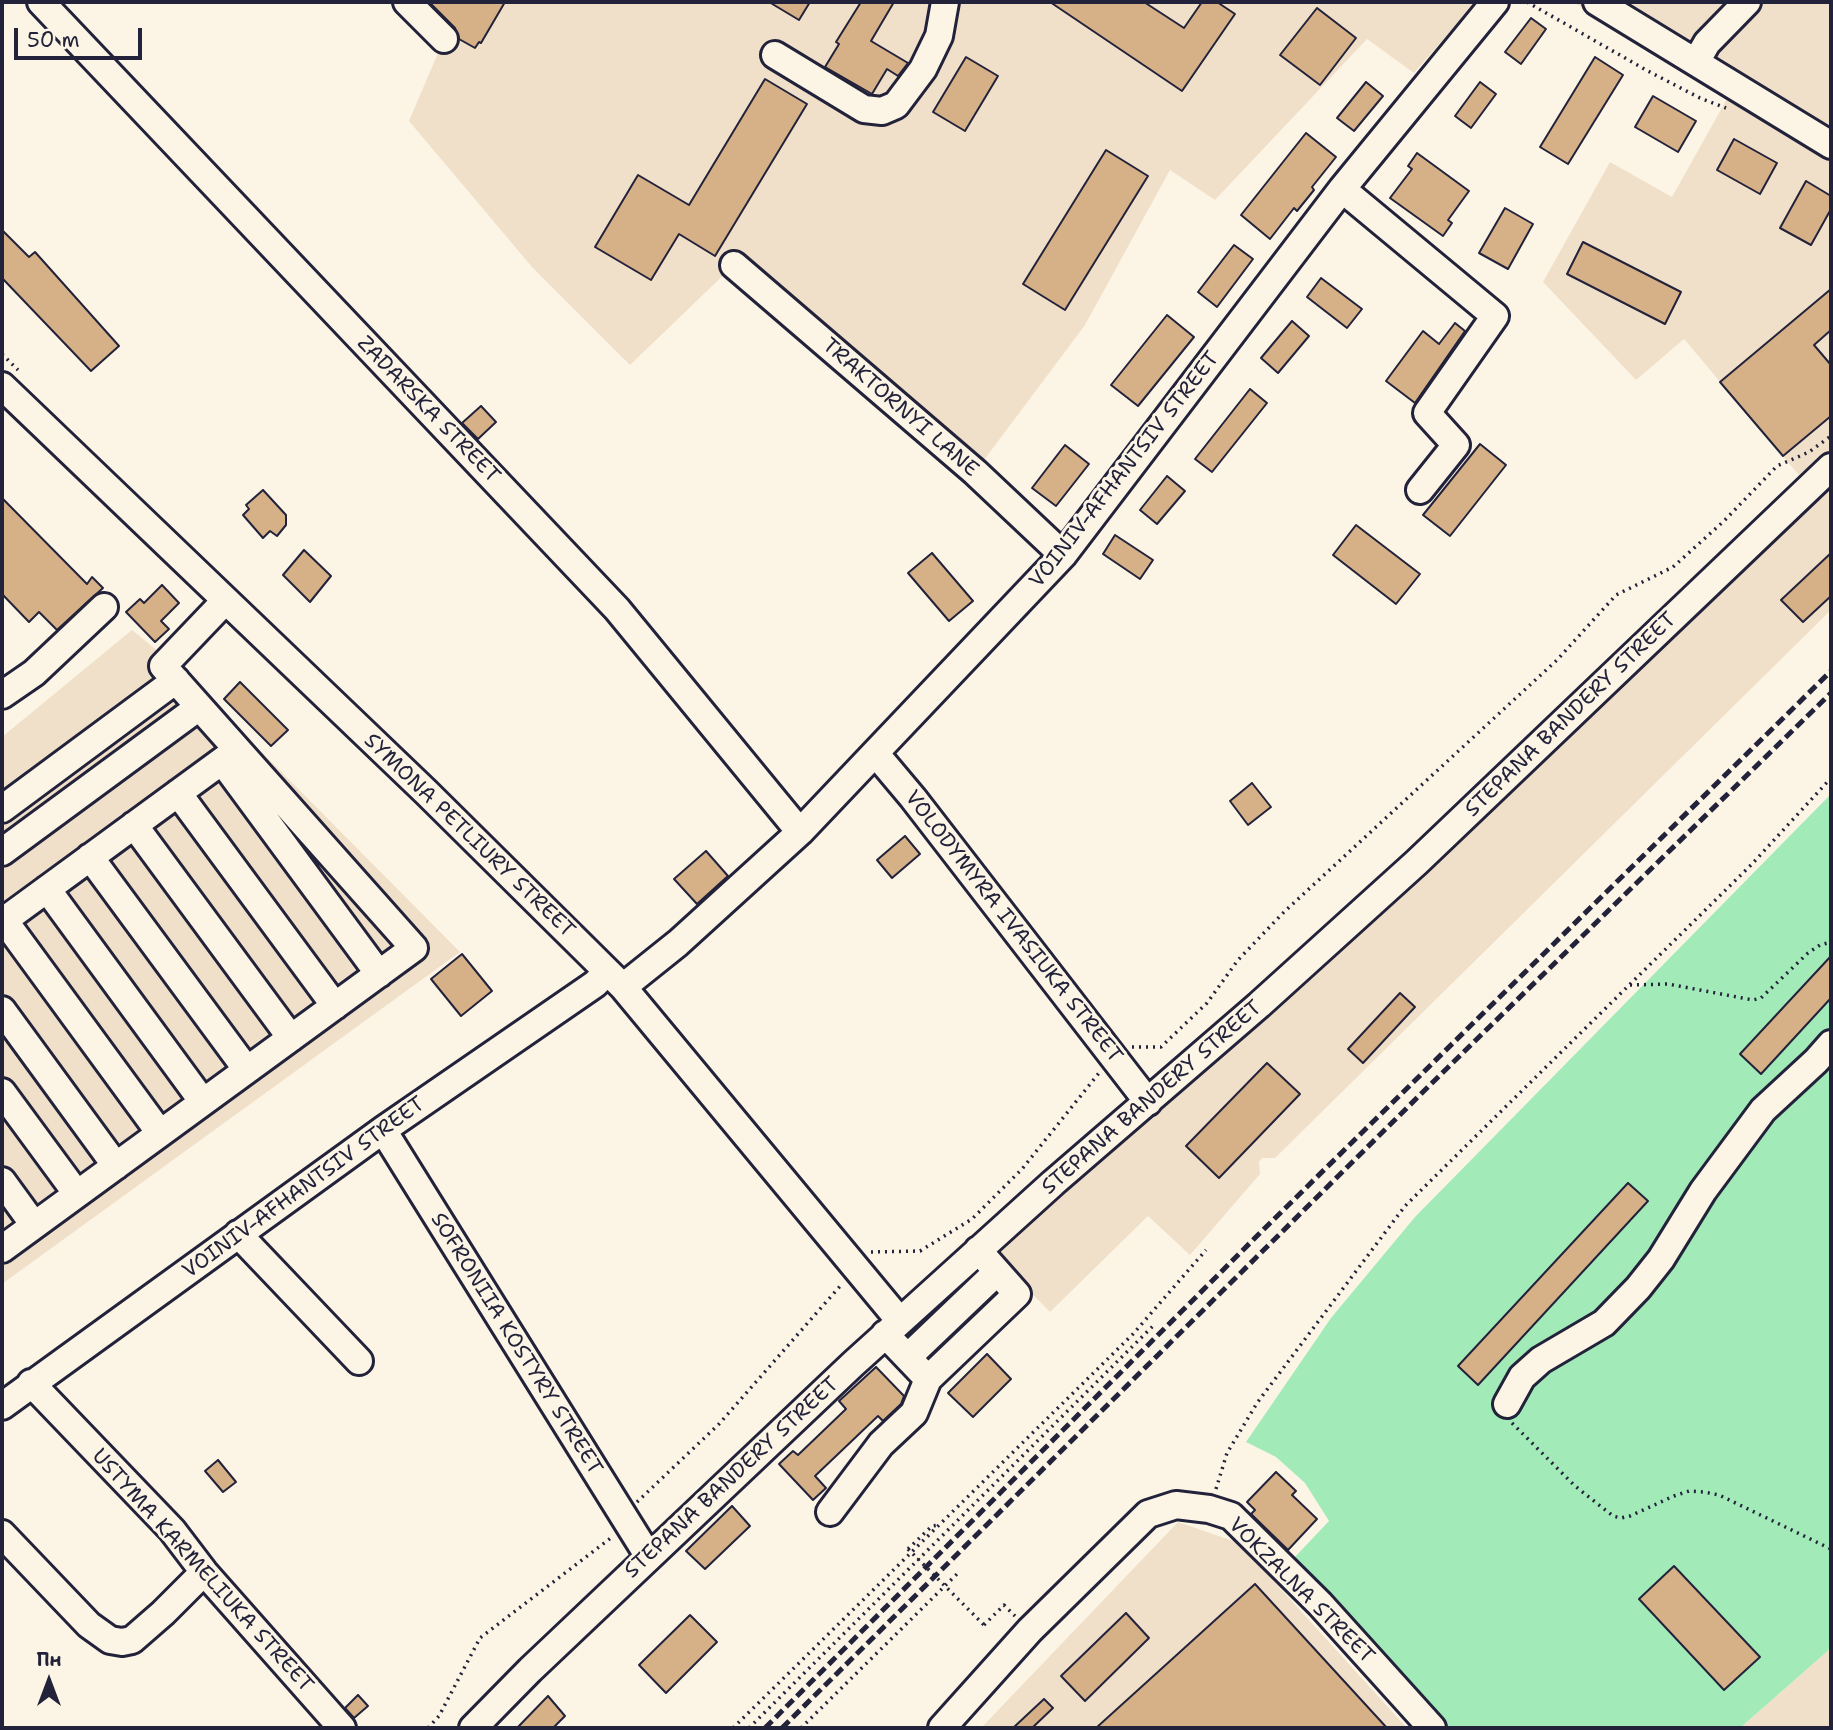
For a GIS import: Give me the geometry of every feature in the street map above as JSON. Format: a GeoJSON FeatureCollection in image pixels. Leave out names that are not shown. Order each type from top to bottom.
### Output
{"type":"FeatureCollection","features":[{"type":"Feature","properties":{"kind":"street","name":"ZADARSKA STREET"},"geometry":{"type":"LineString","coordinates":[[40,2],[617,609],[800,832]]}},
{"type":"Feature","properties":{"kind":"street"},"geometry":{"type":"LineString","coordinates":[[407,2],[444,39]]}},
{"type":"Feature","properties":{"kind":"street"},"geometry":{"type":"LineString","coordinates":[[775,55],[864,109],[882,111],[896,105],[923,69],[939,36],[945,2]]}},
{"type":"Feature","properties":{"kind":"street","name":"VOINIV-AFHANTSIV STREET"},"geometry":{"type":"LineString","coordinates":[[2,1406],[383,1130],[595,984],[615,980],[678,943],[800,832],[1063,555],[1342,189],[1495,2]]}},
{"type":"Feature","properties":{"kind":"street"},"geometry":{"type":"LineString","coordinates":[[1597,2],[1831,145]]}},
{"type":"Feature","properties":{"kind":"street"},"geometry":{"type":"LineString","coordinates":[[1696,62],[1707,43],[1747,2]]}},
{"type":"Feature","properties":{"kind":"street"},"geometry":{"type":"LineString","coordinates":[[1342,189],[1495,316],[1427,413],[1456,445],[1420,490]]}},
{"type":"Feature","properties":{"kind":"street","name":"TRAKTORNYI LANE"},"geometry":{"type":"LineString","coordinates":[[734,265],[975,472],[1063,555]]}},
{"type":"Feature","properties":{"kind":"street","name":"SYMONA PETLIURY STREET"},"geometry":{"type":"LineString","coordinates":[[6,399],[225,601],[426,792],[615,980],[893,1328],[908,1357],[928,1379]]}},
{"type":"Feature","properties":{"kind":"street","name":"STEPANA BANDERY STREET"},"geometry":{"type":"LineString","coordinates":[[473,1728],[649,1557],[978,1250],[1269,997],[1455,827],[1831,467]]}},
{"type":"Feature","properties":{"kind":"street"},"geometry":{"type":"LineString","coordinates":[[225,601],[163,666],[199,707],[379,974]]}},
{"type":"Feature","properties":{"kind":"street"},"geometry":{"type":"LineString","coordinates":[[2,695],[34,673],[104,607]]}},
{"type":"Feature","properties":{"kind":"street"},"geometry":{"type":"LineString","coordinates":[[2,808],[176,680]]}},
{"type":"Feature","properties":{"kind":"street"},"geometry":{"type":"LineString","coordinates":[[2,852],[199,707]]}},
{"type":"Feature","properties":{"kind":"street","name":"VOLODYMYRA IVASIUKA STREET"},"geometry":{"type":"LineString","coordinates":[[876,754],[1148,1102]]}},
{"type":"Feature","properties":{"kind":"street"},"geometry":{"type":"LineString","coordinates":[[160,1133],[3,921],[230,755]]}},
{"type":"Feature","properties":{"kind":"street"},"geometry":{"type":"LineString","coordinates":[[2,1249],[414,948],[230,755]]}},
{"type":"Feature","properties":{"kind":"street"},"geometry":{"type":"LineString","coordinates":[[178,793],[335,1006]]}},
{"type":"Feature","properties":{"kind":"street"},"geometry":{"type":"LineString","coordinates":[[134,825],[291,1038]]}},
{"type":"Feature","properties":{"kind":"street"},"geometry":{"type":"LineString","coordinates":[[90,857],[247,1070]]}},
{"type":"Feature","properties":{"kind":"street"},"geometry":{"type":"LineString","coordinates":[[47,889],[203,1102]]}},
{"type":"Feature","properties":{"kind":"street"},"geometry":{"type":"LineString","coordinates":[[2,1010],[116,1166]]}},
{"type":"Feature","properties":{"kind":"street"},"geometry":{"type":"LineString","coordinates":[[1507,1404],[1522,1377],[1541,1360],[1604,1323],[1638,1287],[1661,1259],[1703,1191],[1763,1110],[1831,1044]]}},
{"type":"Feature","properties":{"kind":"street"},"geometry":{"type":"LineString","coordinates":[[2,1092],[77,1194]]}},
{"type":"Feature","properties":{"kind":"street","name":"SOFRONIIA KOSTYRY STREET"},"geometry":{"type":"LineString","coordinates":[[383,1130],[649,1557]]}},
{"type":"Feature","properties":{"kind":"street"},"geometry":{"type":"LineString","coordinates":[[2,1181],[34,1225]]}},
{"type":"Feature","properties":{"kind":"street"},"geometry":{"type":"LineString","coordinates":[[239,1234],[359,1361]]}},
{"type":"Feature","properties":{"kind":"street"},"geometry":{"type":"LineString","coordinates":[[830,1512],[881,1444],[914,1413],[928,1379],[1017,1294],[978,1250]]}},
{"type":"Feature","properties":{"kind":"street"},"geometry":{"type":"LineString","coordinates":[[908,1357],[997,1272]]}},
{"type":"Feature","properties":{"kind":"street","name":"USTYMA KARMELIUKA STREET"},"geometry":{"type":"LineString","coordinates":[[31,1383],[172,1530],[204,1572],[342,1728]]}},
{"type":"Feature","properties":{"kind":"street","name":"VOKZALNA STREET"},"geometry":{"type":"LineString","coordinates":[[943,1728],[1030,1630],[1148,1514],[1176,1505],[1209,1509],[1231,1516],[1320,1604],[1432,1728]]}},
{"type":"Feature","properties":{"kind":"street"},"geometry":{"type":"LineString","coordinates":[[2,1534],[89,1625],[110,1640],[132,1640],[204,1572]]}},
{"type":"Feature","properties":{"kind":"path"},"geometry":{"type":"LineString","coordinates":[[1527,2],[1689,93],[1738,112]]}},
{"type":"Feature","properties":{"kind":"path"},"geometry":{"type":"LineString","coordinates":[[1209,1509],[1227,1453],[1257,1403],[1405,1206],[1752,864],[1831,778]]}},
{"type":"Feature","properties":{"kind":"path"},"geometry":{"type":"LineString","coordinates":[[1630,985],[1668,984],[1753,1000],[1761,998],[1808,953],[1831,942]]}},
{"type":"Feature","properties":{"kind":"path"},"geometry":{"type":"LineString","coordinates":[[733,1728],[1133,1334],[1206,1250]]}},
{"type":"Feature","properties":{"kind":"path"},"geometry":{"type":"LineString","coordinates":[[749,1728],[1153,1326]]}},
{"type":"Feature","properties":{"kind":"path"},"geometry":{"type":"LineString","coordinates":[[1507,1404],[1512,1424],[1524,1437],[1575,1486],[1613,1516],[1630,1516],[1689,1491],[1704,1492],[1719,1495],[1831,1549]]}},
{"type":"Feature","properties":{"kind":"path"},"geometry":{"type":"LineString","coordinates":[[942,1524],[932,1526],[908,1549],[984,1625],[1004,1605]]}},
{"type":"Feature","properties":{"kind":"path"},"geometry":{"type":"LineString","coordinates":[[801,1728],[960,1571]]}},
{"type":"Feature","properties":{"kind":"path"},"geometry":{"type":"LineString","coordinates":[[904,1626],[945,1586]]}},
{"type":"Feature","properties":{"kind":"shaded area"},"geometry":{"type":"Polygon","coordinates":[[[407,2],[1476,2],[1414,73],[1367,39],[1215,200],[1170,170],[1085,325],[975,472],[734,265],[630,365],[532,267],[409,121],[444,39],[407,2]]]}},
{"type":"Feature","properties":{"kind":"shaded area"},"geometry":{"type":"Polygon","coordinates":[[[1573,2],[1831,2],[1831,610],[1275,1158],[1262,1158],[1259,1162],[1260,1174],[1190,1255],[1148,1216],[1050,1312],[996,1257],[978,1250],[1809,487],[1684,339],[1636,380],[1543,282],[1610,162],[1672,197],[1728,97],[1573,2]]]}},
{"type":"Feature","properties":{"kind":"shaded area"},"geometry":{"type":"Polygon","coordinates":[[[132,630],[169,660],[206,696],[460,952],[2,1284],[2,737],[132,630]]]}},
{"type":"Feature","properties":{"kind":"shaded area"},"geometry":{"type":"Polygon","coordinates":[[[1178,1522],[1239,1543],[1407,1728],[981,1728],[1178,1522]]]}},
{"type":"Feature","properties":{"kind":"shaded area"},"geometry":{"type":"Polygon","coordinates":[[[1831,1648],[1831,1728],[1740,1728],[1831,1648]]]}},
{"type":"Feature","properties":{"kind":"green space"},"geometry":{"type":"Polygon","coordinates":[[[1831,794],[1831,1648],[1740,1728],[1449,1728],[1294,1558],[1329,1521],[1305,1483],[1276,1457],[1246,1442],[1331,1318],[1415,1217],[1831,794]]]}},
{"type":"Feature","properties":{"kind":"building"},"geometry":{"type":"Polygon","coordinates":[[[429,2],[505,2],[481,43],[475,48],[459,39],[455,28],[429,2]]]}},
{"type":"Feature","properties":{"kind":"building"},"geometry":{"type":"Polygon","coordinates":[[[769,2],[810,2],[799,20],[769,2]]]}},
{"type":"Feature","properties":{"kind":"building"},"geometry":{"type":"Polygon","coordinates":[[[861,2],[894,2],[871,41],[908,63],[898,76],[887,69],[872,94],[825,67],[839,44],[836,42],[861,2]]]}},
{"type":"Feature","properties":{"kind":"building"},"geometry":{"type":"Polygon","coordinates":[[[1050,2],[1144,2],[1184,28],[1202,2],[1217,2],[1235,14],[1182,91],[1050,2]]]}},
{"type":"Feature","properties":{"kind":"building"},"geometry":{"type":"Polygon","coordinates":[[[1317,8],[1356,38],[1320,85],[1280,55],[1317,8]]]}},
{"type":"Feature","properties":{"kind":"building"},"geometry":{"type":"Polygon","coordinates":[[[1531,18],[1546,29],[1521,64],[1505,52],[1531,18]]]}},
{"type":"Feature","properties":{"kind":"building"},"geometry":{"type":"Polygon","coordinates":[[[966,57],[998,76],[965,131],[933,112],[966,57]]]}},
{"type":"Feature","properties":{"kind":"building"},"geometry":{"type":"Polygon","coordinates":[[[1595,57],[1623,75],[1568,164],[1540,147],[1595,57]]]}},
{"type":"Feature","properties":{"kind":"building"},"geometry":{"type":"Polygon","coordinates":[[[765,79],[807,104],[715,256],[679,234],[651,280],[595,247],[638,175],[689,205],[765,79]]]}},
{"type":"Feature","properties":{"kind":"building"},"geometry":{"type":"Polygon","coordinates":[[[1366,82],[1383,96],[1354,131],[1337,118],[1366,82]]]}},
{"type":"Feature","properties":{"kind":"building"},"geometry":{"type":"Polygon","coordinates":[[[1480,82],[1496,94],[1471,128],[1455,116],[1480,82]]]}},
{"type":"Feature","properties":{"kind":"building"},"geometry":{"type":"Polygon","coordinates":[[[1653,96],[1696,121],[1678,152],[1635,127],[1653,96]]]}},
{"type":"Feature","properties":{"kind":"building"},"geometry":{"type":"Polygon","coordinates":[[[1306,133],[1336,157],[1312,187],[1314,190],[1297,211],[1294,208],[1270,239],[1241,215],[1306,133]]]}},
{"type":"Feature","properties":{"kind":"building"},"geometry":{"type":"Polygon","coordinates":[[[1734,139],[1777,163],[1760,194],[1717,170],[1734,139]]]}},
{"type":"Feature","properties":{"kind":"building"},"geometry":{"type":"Polygon","coordinates":[[[1106,150],[1148,176],[1065,310],[1023,284],[1106,150]]]}},
{"type":"Feature","properties":{"kind":"building"},"geometry":{"type":"Polygon","coordinates":[[[1417,153],[1469,191],[1448,220],[1452,223],[1443,236],[1390,198],[1412,169],[1408,166],[1417,153]]]}},
{"type":"Feature","properties":{"kind":"building"},"geometry":{"type":"Polygon","coordinates":[[[1806,181],[1831,196],[1831,209],[1811,245],[1780,228],[1806,181]]]}},
{"type":"Feature","properties":{"kind":"building"},"geometry":{"type":"Polygon","coordinates":[[[1505,208],[1533,224],[1508,269],[1479,253],[1505,208]]]}},
{"type":"Feature","properties":{"kind":"building"},"geometry":{"type":"Polygon","coordinates":[[[2,230],[29,257],[35,252],[119,346],[91,371],[2,278],[2,230]]]}},
{"type":"Feature","properties":{"kind":"building"},"geometry":{"type":"Polygon","coordinates":[[[1583,242],[1681,292],[1665,324],[1567,274],[1583,242]]]}},
{"type":"Feature","properties":{"kind":"building"},"geometry":{"type":"Polygon","coordinates":[[[1234,245],[1253,259],[1217,307],[1198,292],[1234,245]]]}},
{"type":"Feature","properties":{"kind":"building"},"geometry":{"type":"Polygon","coordinates":[[[1321,278],[1362,309],[1347,328],[1307,297],[1321,278]]]}},
{"type":"Feature","properties":{"kind":"building"},"geometry":{"type":"Polygon","coordinates":[[[1831,289],[1831,330],[1814,345],[1831,365],[1831,416],[1783,456],[1720,382],[1831,289]]]}},
{"type":"Feature","properties":{"kind":"building"},"geometry":{"type":"Polygon","coordinates":[[[1167,315],[1194,337],[1138,406],[1111,385],[1167,315]]]}},
{"type":"Feature","properties":{"kind":"building"},"geometry":{"type":"Polygon","coordinates":[[[1292,321],[1309,336],[1278,373],[1261,358],[1292,321]]]}},
{"type":"Feature","properties":{"kind":"building"},"geometry":{"type":"Polygon","coordinates":[[[1455,323],[1465,331],[1415,403],[1386,381],[1423,331],[1439,344],[1455,323]]]}},
{"type":"Feature","properties":{"kind":"building"},"geometry":{"type":"Polygon","coordinates":[[[1250,389],[1267,403],[1212,472],[1195,459],[1250,389]]]}},
{"type":"Feature","properties":{"kind":"building"},"geometry":{"type":"Polygon","coordinates":[[[481,406],[496,422],[478,439],[462,423],[481,406]]]}},
{"type":"Feature","properties":{"kind":"building"},"geometry":{"type":"Polygon","coordinates":[[[1480,444],[1506,465],[1450,536],[1423,515],[1480,444]]]}},
{"type":"Feature","properties":{"kind":"building"},"geometry":{"type":"Polygon","coordinates":[[[1065,445],[1089,464],[1056,506],[1032,488],[1065,445]]]}},
{"type":"Feature","properties":{"kind":"building"},"geometry":{"type":"Polygon","coordinates":[[[1167,476],[1185,491],[1157,524],[1140,510],[1167,476]]]}},
{"type":"Feature","properties":{"kind":"building"},"geometry":{"type":"Polygon","coordinates":[[[263,490],[286,515],[286,525],[277,536],[270,531],[263,538],[243,515],[249,509],[246,505],[263,490]]]}},
{"type":"Feature","properties":{"kind":"building"},"geometry":{"type":"Polygon","coordinates":[[[2,498],[87,584],[92,577],[103,588],[57,630],[39,612],[29,622],[2,594],[2,498]]]}},
{"type":"Feature","properties":{"kind":"building"},"geometry":{"type":"Polygon","coordinates":[[[1356,525],[1420,574],[1396,604],[1333,555],[1356,525]]]}},
{"type":"Feature","properties":{"kind":"building"},"geometry":{"type":"Polygon","coordinates":[[[1115,535],[1153,560],[1140,579],[1103,554],[1115,535]]]}},
{"type":"Feature","properties":{"kind":"building"},"geometry":{"type":"Polygon","coordinates":[[[304,550],[331,576],[310,602],[283,575],[304,550]]]}},
{"type":"Feature","properties":{"kind":"building"},"geometry":{"type":"Polygon","coordinates":[[[932,553],[973,601],[949,621],[908,573],[932,553]]]}},
{"type":"Feature","properties":{"kind":"building"},"geometry":{"type":"Polygon","coordinates":[[[1831,553],[1831,596],[1803,622],[1781,600],[1831,553]]]}},
{"type":"Feature","properties":{"kind":"building"},"geometry":{"type":"Polygon","coordinates":[[[162,585],[179,603],[161,621],[169,629],[155,642],[126,612],[140,599],[144,603],[162,585]]]}},
{"type":"Feature","properties":{"kind":"building"},"geometry":{"type":"Polygon","coordinates":[[[240,682],[288,730],[271,746],[224,699],[240,682]]]}},
{"type":"Feature","properties":{"kind":"building"},"geometry":{"type":"Polygon","coordinates":[[[1252,783],[1271,807],[1248,825],[1230,801],[1252,783]]]}},
{"type":"Feature","properties":{"kind":"building"},"geometry":{"type":"Polygon","coordinates":[[[905,836],[920,854],[892,878],[877,860],[905,836]]]}},
{"type":"Feature","properties":{"kind":"building"},"geometry":{"type":"Polygon","coordinates":[[[706,851],[728,876],[697,904],[674,879],[706,851]]]}},
{"type":"Feature","properties":{"kind":"building"},"geometry":{"type":"Polygon","coordinates":[[[462,954],[492,991],[461,1016],[431,979],[462,954]]]}},
{"type":"Feature","properties":{"kind":"building"},"geometry":{"type":"Polygon","coordinates":[[[1831,956],[1831,998],[1761,1074],[1740,1054],[1831,956]]]}},
{"type":"Feature","properties":{"kind":"building"},"geometry":{"type":"Polygon","coordinates":[[[1400,993],[1415,1007],[1363,1063],[1348,1049],[1400,993]]]}},
{"type":"Feature","properties":{"kind":"building"},"geometry":{"type":"Polygon","coordinates":[[[1267,1063],[1300,1094],[1219,1178],[1186,1146],[1267,1063]]]}},
{"type":"Feature","properties":{"kind":"building"},"geometry":{"type":"Polygon","coordinates":[[[1628,1183],[1648,1201],[1478,1385],[1458,1366],[1628,1183]]]}},
{"type":"Feature","properties":{"kind":"building"},"geometry":{"type":"Polygon","coordinates":[[[987,1354],[1011,1379],[973,1417],[948,1393],[987,1354]]]}},
{"type":"Feature","properties":{"kind":"building"},"geometry":{"type":"Polygon","coordinates":[[[876,1367],[904,1396],[901,1404],[883,1421],[878,1416],[815,1476],[826,1488],[813,1500],[779,1464],[793,1451],[798,1455],[846,1409],[839,1401],[876,1367]]]}},
{"type":"Feature","properties":{"kind":"building"},"geometry":{"type":"Polygon","coordinates":[[[218,1460],[236,1482],[223,1492],[205,1471],[218,1460]]]}},
{"type":"Feature","properties":{"kind":"building"},"geometry":{"type":"Polygon","coordinates":[[[1276,1472],[1296,1491],[1292,1495],[1317,1519],[1288,1550],[1251,1514],[1255,1510],[1247,1502],[1276,1472]]]}},
{"type":"Feature","properties":{"kind":"building"},"geometry":{"type":"Polygon","coordinates":[[[732,1506],[750,1526],[705,1569],[686,1551],[732,1506]]]}},
{"type":"Feature","properties":{"kind":"building"},"geometry":{"type":"Polygon","coordinates":[[[1674,1566],[1760,1657],[1724,1690],[1639,1599],[1674,1566]]]}},
{"type":"Feature","properties":{"kind":"building"},"geometry":{"type":"Polygon","coordinates":[[[1255,1584],[1387,1728],[1096,1728],[1255,1584]]]}},
{"type":"Feature","properties":{"kind":"building"},"geometry":{"type":"Polygon","coordinates":[[[1126,1613],[1149,1638],[1085,1701],[1061,1676],[1126,1613]]]}},
{"type":"Feature","properties":{"kind":"building"},"geometry":{"type":"Polygon","coordinates":[[[690,1615],[717,1642],[666,1693],[639,1665],[690,1615]]]}},
{"type":"Feature","properties":{"kind":"building"},"geometry":{"type":"Polygon","coordinates":[[[358,1695],[368,1706],[354,1718],[345,1708],[358,1695]]]}},
{"type":"Feature","properties":{"kind":"building"},"geometry":{"type":"Polygon","coordinates":[[[548,1696],[565,1716],[553,1728],[517,1728],[548,1696]]]}},
{"type":"Feature","properties":{"kind":"building"},"geometry":{"type":"Polygon","coordinates":[[[1044,1699],[1053,1708],[1032,1728],[1013,1728],[1044,1699]]]}},
{"type":"Feature","properties":{"kind":"railway"},"geometry":{"type":"LineString","coordinates":[[765,1728],[1262,1231],[1831,671]]}},
{"type":"Feature","properties":{"kind":"railway"},"geometry":{"type":"LineString","coordinates":[[782,1728],[1431,1084],[1831,693]]}}]}
